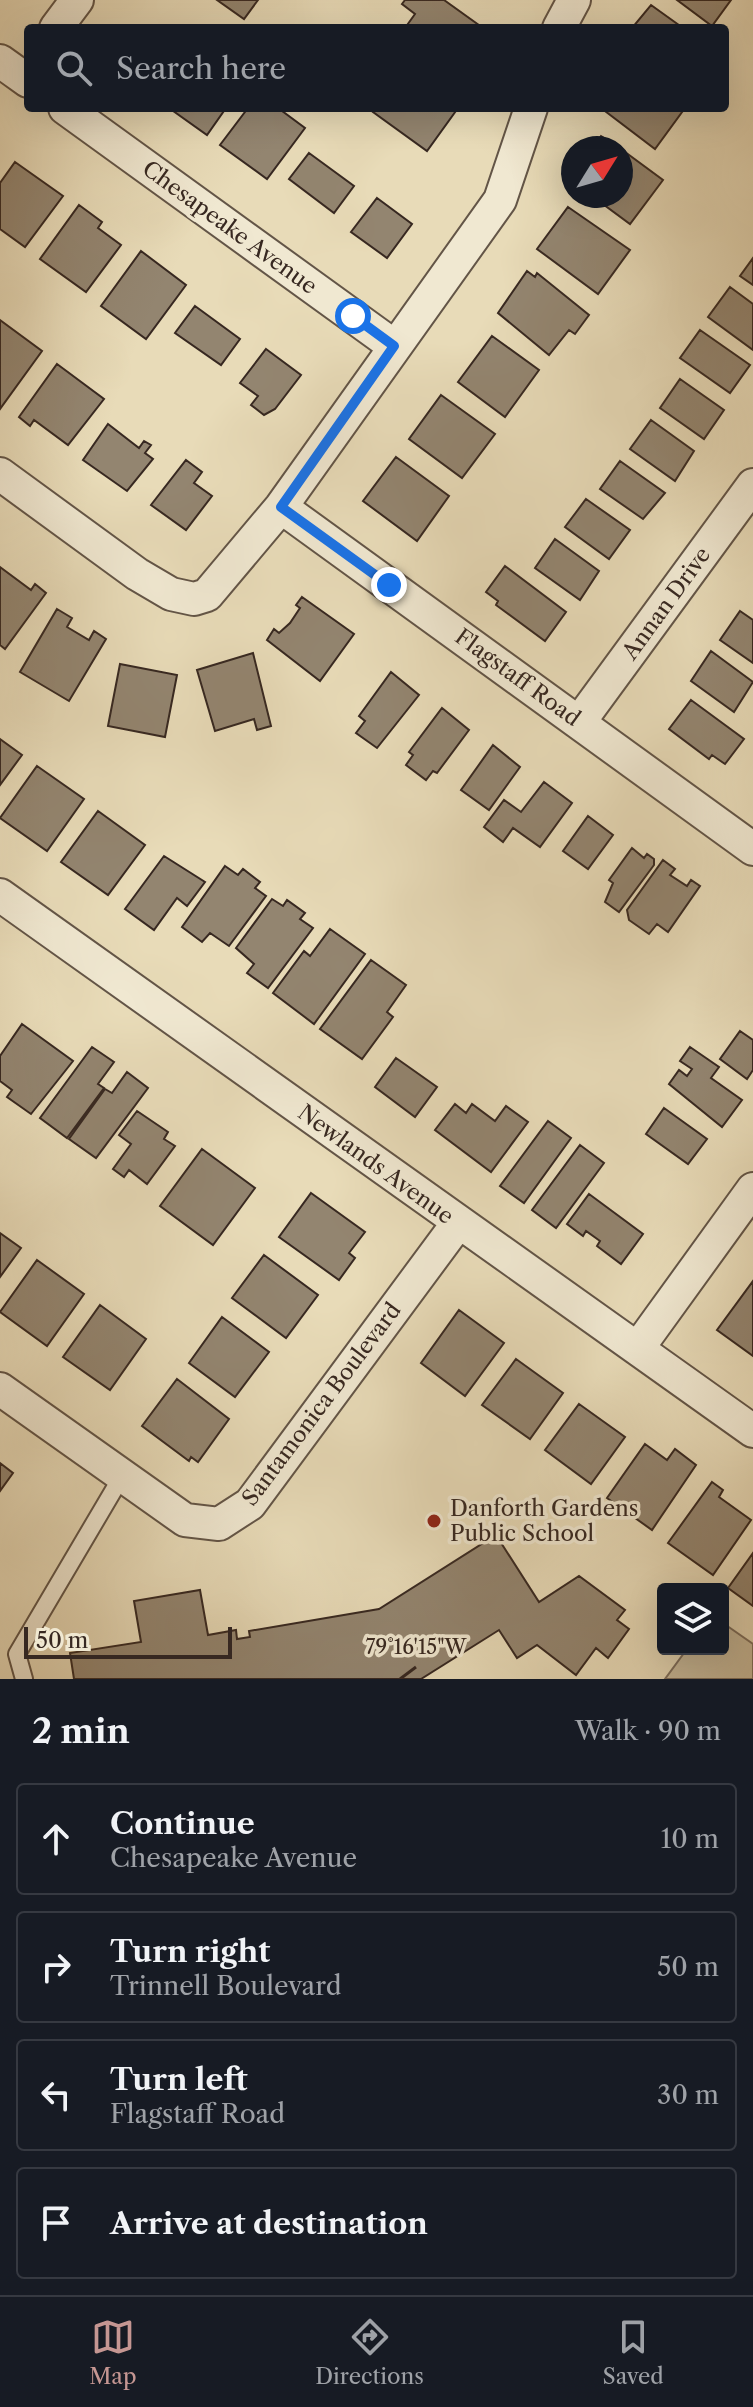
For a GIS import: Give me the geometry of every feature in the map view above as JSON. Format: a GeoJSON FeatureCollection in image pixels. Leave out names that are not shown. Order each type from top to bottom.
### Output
{"type":"FeatureCollection","features":[{"type":"Feature","properties":{"kind":"street"},"geometry":{"type":"LineString","coordinates":[[59,24],[77,0]]}},
{"type":"Feature","properties":{"kind":"street"},"geometry":{"type":"LineString","coordinates":[[561,24],[574,0]]}},
{"type":"Feature","properties":{"kind":"street","name":"Chesapeake Avenue"},"geometry":{"type":"LineString","coordinates":[[71,112],[394,346]]}},
{"type":"Feature","properties":{"kind":"street"},"geometry":{"type":"LineString","coordinates":[[0,474],[137,574],[171,594],[194,599],[207,595],[281,507],[500,200],[530,112]]}},
{"type":"Feature","properties":{"kind":"street","name":"Annan Drive"},"geometry":{"type":"LineString","coordinates":[[580,721],[753,485]]}},
{"type":"Feature","properties":{"kind":"street","name":"Flagstaff Road"},"geometry":{"type":"LineString","coordinates":[[281,507],[753,849]]}},
{"type":"Feature","properties":{"kind":"street","name":"Newlands Avenue"},"geometry":{"type":"LineString","coordinates":[[0,895],[753,1431]]}},
{"type":"Feature","properties":{"kind":"street"},"geometry":{"type":"LineString","coordinates":[[638,1348],[753,1189]]}},
{"type":"Feature","properties":{"kind":"street","name":"Santamonica Boulevard"},"geometry":{"type":"LineString","coordinates":[[0,1389],[185,1520],[219,1524],[250,1504],[458,1223]]}},
{"type":"Feature","properties":{"kind":"lane"},"geometry":{"type":"LineString","coordinates":[[24,1679],[17,1654],[122,1476]]}},
{"type":"Feature","properties":{"kind":"shaded area"},"geometry":{"type":"Polygon","coordinates":[[[729,1627],[753,1644],[753,1679],[665,1679],[683,1655],[729,1655],[729,1627]]]}},
{"type":"Feature","properties":{"kind":"building"},"geometry":{"type":"Polygon","coordinates":[[[217,0],[258,0],[244,19],[217,0]]]}},
{"type":"Feature","properties":{"kind":"building"},"geometry":{"type":"Polygon","coordinates":[[[405,0],[444,0],[477,24],[408,24],[415,14],[402,4],[405,0]]]}},
{"type":"Feature","properties":{"kind":"building"},"geometry":{"type":"Polygon","coordinates":[[[677,0],[731,0],[713,24],[677,0]]]}},
{"type":"Feature","properties":{"kind":"building"},"geometry":{"type":"Polygon","coordinates":[[[651,5],[677,24],[635,24],[651,5]]]}},
{"type":"Feature","properties":{"kind":"building"},"geometry":{"type":"Polygon","coordinates":[[[175,112],[223,112],[207,135],[175,112]]]}},
{"type":"Feature","properties":{"kind":"building"},"geometry":{"type":"Polygon","coordinates":[[[245,112],[283,112],[305,128],[267,179],[220,145],[245,112]]]}},
{"type":"Feature","properties":{"kind":"building"},"geometry":{"type":"Polygon","coordinates":[[[373,112],[455,112],[427,151],[373,112]]]}},
{"type":"Feature","properties":{"kind":"building"},"geometry":{"type":"Polygon","coordinates":[[[606,112],[682,112],[655,149],[606,112]]]}},
{"type":"Feature","properties":{"kind":"building"},"geometry":{"type":"Polygon","coordinates":[[[309,153],[354,186],[334,213],[289,179],[309,153]]]}},
{"type":"Feature","properties":{"kind":"building"},"geometry":{"type":"Polygon","coordinates":[[[633,158],[663,180],[630,224],[608,208],[633,208],[633,158]]]}},
{"type":"Feature","properties":{"kind":"building"},"geometry":{"type":"Polygon","coordinates":[[[15,162],[63,196],[25,247],[0,229],[0,183],[15,162]]]}},
{"type":"Feature","properties":{"kind":"building"},"geometry":{"type":"Polygon","coordinates":[[[377,198],[412,224],[387,258],[351,232],[377,198]]]}},
{"type":"Feature","properties":{"kind":"building"},"geometry":{"type":"Polygon","coordinates":[[[79,205],[102,222],[98,228],[121,245],[86,292],[40,259],[79,205]]]}},
{"type":"Feature","properties":{"kind":"building"},"geometry":{"type":"Polygon","coordinates":[[[569,208],[630,250],[598,294],[537,249],[569,208]]]}},
{"type":"Feature","properties":{"kind":"building"},"geometry":{"type":"Polygon","coordinates":[[[141,251],[186,285],[146,339],[101,306],[141,251]]]}},
{"type":"Feature","properties":{"kind":"building"},"geometry":{"type":"Polygon","coordinates":[[[753,258],[753,285],[740,276],[753,258]]]}},
{"type":"Feature","properties":{"kind":"building"},"geometry":{"type":"Polygon","coordinates":[[[527,271],[535,277],[537,273],[589,315],[575,334],[569,330],[549,355],[498,313],[527,271]]]}},
{"type":"Feature","properties":{"kind":"building"},"geometry":{"type":"Polygon","coordinates":[[[730,287],[753,304],[753,350],[708,317],[730,287]]]}},
{"type":"Feature","properties":{"kind":"building"},"geometry":{"type":"Polygon","coordinates":[[[195,306],[240,339],[221,365],[175,333],[195,306]]]}},
{"type":"Feature","properties":{"kind":"building"},"geometry":{"type":"Polygon","coordinates":[[[0,320],[42,351],[0,409],[0,320]]]}},
{"type":"Feature","properties":{"kind":"building"},"geometry":{"type":"Polygon","coordinates":[[[700,330],[750,365],[730,393],[680,358],[700,330]]]}},
{"type":"Feature","properties":{"kind":"building"},"geometry":{"type":"Polygon","coordinates":[[[492,336],[539,370],[505,417],[458,382],[492,336]]]}},
{"type":"Feature","properties":{"kind":"building"},"geometry":{"type":"Polygon","coordinates":[[[266,349],[301,375],[275,409],[264,415],[251,405],[258,396],[240,383],[266,349]]]}},
{"type":"Feature","properties":{"kind":"building"},"geometry":{"type":"Polygon","coordinates":[[[57,364],[104,399],[68,445],[34,420],[30,426],[19,417],[57,364]]]}},
{"type":"Feature","properties":{"kind":"building"},"geometry":{"type":"Polygon","coordinates":[[[680,379],[724,410],[704,439],[660,408],[680,379]]]}},
{"type":"Feature","properties":{"kind":"building"},"geometry":{"type":"Polygon","coordinates":[[[441,395],[495,434],[462,478],[409,439],[441,395]]]}},
{"type":"Feature","properties":{"kind":"building"},"geometry":{"type":"Polygon","coordinates":[[[651,420],[694,451],[675,481],[630,449],[651,420]]]}},
{"type":"Feature","properties":{"kind":"building"},"geometry":{"type":"Polygon","coordinates":[[[108,424],[139,448],[144,441],[151,445],[145,453],[153,459],[127,491],[83,460],[108,424]]]}},
{"type":"Feature","properties":{"kind":"building"},"geometry":{"type":"Polygon","coordinates":[[[396,457],[449,496],[417,541],[363,501],[396,457]]]}},
{"type":"Feature","properties":{"kind":"building"},"geometry":{"type":"Polygon","coordinates":[[[186,460],[202,472],[194,483],[212,496],[186,530],[151,505],[186,460]]]}},
{"type":"Feature","properties":{"kind":"building"},"geometry":{"type":"Polygon","coordinates":[[[620,461],[665,493],[643,519],[600,489],[620,461]]]}},
{"type":"Feature","properties":{"kind":"building"},"geometry":{"type":"Polygon","coordinates":[[[586,499],[630,530],[609,559],[565,527],[586,499]]]}},
{"type":"Feature","properties":{"kind":"building"},"geometry":{"type":"Polygon","coordinates":[[[555,539],[599,571],[580,600],[535,568],[555,539]]]}},
{"type":"Feature","properties":{"kind":"building"},"geometry":{"type":"Polygon","coordinates":[[[505,566],[566,612],[545,641],[496,605],[498,601],[486,592],[505,566]]]}},
{"type":"Feature","properties":{"kind":"building"},"geometry":{"type":"Polygon","coordinates":[[[0,567],[31,590],[35,584],[46,593],[5,649],[0,645],[0,567]]]}},
{"type":"Feature","properties":{"kind":"building"},"geometry":{"type":"Polygon","coordinates":[[[302,597],[354,634],[320,681],[267,640],[274,629],[279,633],[290,623],[300,608],[296,605],[302,597]]]}},
{"type":"Feature","properties":{"kind":"building"},"geometry":{"type":"Polygon","coordinates":[[[57,609],[72,618],[67,627],[89,640],[94,631],[106,639],[69,701],[20,672],[57,609]]]}},
{"type":"Feature","properties":{"kind":"building"},"geometry":{"type":"Polygon","coordinates":[[[740,611],[753,620],[753,663],[720,640],[740,611]]]}},
{"type":"Feature","properties":{"kind":"building"},"geometry":{"type":"Polygon","coordinates":[[[711,651],[753,682],[734,712],[691,681],[711,651]]]}},
{"type":"Feature","properties":{"kind":"building"},"geometry":{"type":"Polygon","coordinates":[[[253,653],[271,726],[257,730],[254,719],[215,731],[197,670],[253,653]]]}},
{"type":"Feature","properties":{"kind":"building"},"geometry":{"type":"Polygon","coordinates":[[[120,664],[177,675],[165,737],[108,726],[120,664]]]}},
{"type":"Feature","properties":{"kind":"building"},"geometry":{"type":"Polygon","coordinates":[[[391,672],[419,695],[377,748],[356,733],[365,721],[359,716],[391,672]]]}},
{"type":"Feature","properties":{"kind":"building"},"geometry":{"type":"Polygon","coordinates":[[[691,700],[744,739],[725,764],[712,755],[709,759],[669,729],[691,700]]]}},
{"type":"Feature","properties":{"kind":"building"},"geometry":{"type":"Polygon","coordinates":[[[442,708],[469,730],[437,773],[433,771],[426,780],[406,765],[413,755],[409,752],[442,708]]]}},
{"type":"Feature","properties":{"kind":"building"},"geometry":{"type":"Polygon","coordinates":[[[0,739],[22,755],[0,785],[0,739]]]}},
{"type":"Feature","properties":{"kind":"building"},"geometry":{"type":"Polygon","coordinates":[[[493,745],[520,767],[489,810],[461,790],[493,745]]]}},
{"type":"Feature","properties":{"kind":"building"},"geometry":{"type":"Polygon","coordinates":[[[37,766],[84,799],[47,851],[0,818],[37,766]]]}},
{"type":"Feature","properties":{"kind":"building"},"geometry":{"type":"Polygon","coordinates":[[[544,782],[572,803],[540,847],[513,828],[503,842],[484,827],[504,800],[521,812],[544,782]]]}},
{"type":"Feature","properties":{"kind":"building"},"geometry":{"type":"Polygon","coordinates":[[[98,811],[145,845],[108,895],[61,862],[98,811]]]}},
{"type":"Feature","properties":{"kind":"building"},"geometry":{"type":"Polygon","coordinates":[[[588,816],[613,835],[588,869],[563,851],[588,816]]]}},
{"type":"Feature","properties":{"kind":"building"},"geometry":{"type":"Polygon","coordinates":[[[632,848],[644,858],[647,854],[654,859],[654,865],[619,912],[605,902],[613,883],[609,880],[632,848]]]}},
{"type":"Feature","properties":{"kind":"building"},"geometry":{"type":"Polygon","coordinates":[[[164,856],[205,882],[187,906],[177,898],[154,930],[125,909],[164,856]]]}},
{"type":"Feature","properties":{"kind":"building"},"geometry":{"type":"Polygon","coordinates":[[[663,860],[675,869],[670,875],[687,886],[691,880],[700,886],[668,932],[657,924],[649,934],[629,920],[627,910],[663,860]]]}},
{"type":"Feature","properties":{"kind":"building"},"geometry":{"type":"Polygon","coordinates":[[[225,866],[238,875],[243,869],[260,882],[255,888],[266,896],[229,946],[210,933],[202,942],[182,927],[225,866]]]}},
{"type":"Feature","properties":{"kind":"building"},"geometry":{"type":"Polygon","coordinates":[[[272,899],[283,906],[287,900],[305,913],[300,919],[313,928],[268,988],[247,973],[254,964],[236,948],[272,899]]]}},
{"type":"Feature","properties":{"kind":"building"},"geometry":{"type":"Polygon","coordinates":[[[330,929],[365,954],[314,1024],[273,993],[304,951],[310,956],[330,929]]]}},
{"type":"Feature","properties":{"kind":"building"},"geometry":{"type":"Polygon","coordinates":[[[371,960],[406,985],[387,1012],[393,1017],[362,1059],[320,1029],[371,960]]]}},
{"type":"Feature","properties":{"kind":"building"},"geometry":{"type":"Polygon","coordinates":[[[22,1024],[73,1061],[31,1114],[7,1097],[12,1090],[0,1081],[0,1056],[22,1024]]]}},
{"type":"Feature","properties":{"kind":"building"},"geometry":{"type":"Polygon","coordinates":[[[740,1031],[753,1040],[753,1070],[747,1079],[720,1059],[740,1031]]]}},
{"type":"Feature","properties":{"kind":"building"},"geometry":{"type":"Polygon","coordinates":[[[92,1047],[114,1062],[98,1084],[104,1088],[67,1138],[40,1118],[92,1047]]]}},
{"type":"Feature","properties":{"kind":"building"},"geometry":{"type":"Polygon","coordinates":[[[690,1047],[719,1067],[711,1078],[742,1100],[722,1127],[669,1084],[679,1070],[687,1076],[692,1069],[680,1061],[690,1047]]]}},
{"type":"Feature","properties":{"kind":"building"},"geometry":{"type":"Polygon","coordinates":[[[396,1058],[437,1087],[415,1117],[375,1087],[396,1058]]]}},
{"type":"Feature","properties":{"kind":"building"},"geometry":{"type":"Polygon","coordinates":[[[127,1072],[148,1088],[96,1158],[69,1139],[105,1089],[112,1093],[127,1072]]]}},
{"type":"Feature","properties":{"kind":"building"},"geometry":{"type":"Polygon","coordinates":[[[455,1104],[466,1113],[472,1104],[495,1121],[506,1106],[528,1122],[491,1172],[435,1130],[455,1104]]]}},
{"type":"Feature","properties":{"kind":"building"},"geometry":{"type":"Polygon","coordinates":[[[664,1108],[707,1139],[688,1164],[646,1134],[664,1108]]]}},
{"type":"Feature","properties":{"kind":"building"},"geometry":{"type":"Polygon","coordinates":[[[137,1111],[168,1132],[164,1139],[175,1146],[147,1184],[129,1170],[124,1177],[113,1169],[131,1144],[119,1135],[137,1111]]]}},
{"type":"Feature","properties":{"kind":"building"},"geometry":{"type":"Polygon","coordinates":[[[548,1121],[571,1138],[524,1203],[500,1186],[548,1121]]]}},
{"type":"Feature","properties":{"kind":"building"},"geometry":{"type":"Polygon","coordinates":[[[580,1145],[604,1163],[556,1228],[532,1210],[580,1145]]]}},
{"type":"Feature","properties":{"kind":"building"},"geometry":{"type":"Polygon","coordinates":[[[202,1149],[255,1188],[213,1245],[160,1206],[202,1149]]]}},
{"type":"Feature","properties":{"kind":"building"},"geometry":{"type":"Polygon","coordinates":[[[311,1193],[365,1232],[349,1253],[355,1258],[339,1280],[279,1237],[311,1193]]]}},
{"type":"Feature","properties":{"kind":"building"},"geometry":{"type":"Polygon","coordinates":[[[589,1194],[643,1234],[621,1264],[597,1246],[600,1241],[586,1231],[583,1236],[567,1224],[589,1194]]]}},
{"type":"Feature","properties":{"kind":"building"},"geometry":{"type":"Polygon","coordinates":[[[0,1233],[21,1248],[0,1277],[0,1233]]]}},
{"type":"Feature","properties":{"kind":"building"},"geometry":{"type":"Polygon","coordinates":[[[264,1255],[318,1295],[286,1338],[232,1298],[264,1255]]]}},
{"type":"Feature","properties":{"kind":"building"},"geometry":{"type":"Polygon","coordinates":[[[37,1260],[84,1294],[47,1346],[0,1312],[37,1260]]]}},
{"type":"Feature","properties":{"kind":"building"},"geometry":{"type":"Polygon","coordinates":[[[753,1281],[753,1356],[717,1330],[753,1281]]]}},
{"type":"Feature","properties":{"kind":"building"},"geometry":{"type":"Polygon","coordinates":[[[100,1305],[146,1339],[110,1390],[63,1357],[100,1305]]]}},
{"type":"Feature","properties":{"kind":"building"},"geometry":{"type":"Polygon","coordinates":[[[459,1310],[504,1343],[465,1396],[421,1363],[459,1310]]]}},
{"type":"Feature","properties":{"kind":"building"},"geometry":{"type":"Polygon","coordinates":[[[222,1317],[269,1352],[235,1397],[189,1363],[222,1317]]]}},
{"type":"Feature","properties":{"kind":"building"},"geometry":{"type":"Polygon","coordinates":[[[516,1359],[563,1393],[530,1439],[482,1405],[516,1359]]]}},
{"type":"Feature","properties":{"kind":"building"},"geometry":{"type":"Polygon","coordinates":[[[177,1379],[229,1419],[198,1462],[191,1457],[189,1461],[142,1426],[177,1379]]]}},
{"type":"Feature","properties":{"kind":"building"},"geometry":{"type":"Polygon","coordinates":[[[579,1404],[625,1437],[591,1484],[545,1450],[579,1404]]]}},
{"type":"Feature","properties":{"kind":"building"},"geometry":{"type":"Polygon","coordinates":[[[645,1444],[667,1460],[675,1449],[696,1465],[652,1530],[607,1498],[645,1444]]]}},
{"type":"Feature","properties":{"kind":"building"},"geometry":{"type":"Polygon","coordinates":[[[0,1463],[13,1473],[0,1491],[0,1463]]]}},
{"type":"Feature","properties":{"kind":"building"},"geometry":{"type":"Polygon","coordinates":[[[712,1482],[723,1490],[719,1497],[751,1520],[713,1575],[668,1543],[712,1482]]]}},
{"type":"Feature","properties":{"kind":"building"},"geometry":{"type":"Polygon","coordinates":[[[496,1535],[539,1602],[579,1576],[625,1610],[617,1620],[629,1629],[608,1658],[596,1648],[576,1675],[537,1645],[517,1658],[499,1630],[421,1679],[74,1679],[70,1653],[141,1642],[134,1601],[200,1590],[208,1635],[236,1630],[237,1639],[250,1637],[249,1631],[379,1609],[496,1535]]]}},
{"type":"Feature","properties":{"kind":"building"},"geometry":{"type":"Polygon","coordinates":[[[753,1553],[753,1606],[729,1587],[753,1553]]]}},
{"type":"Feature","properties":{"kind":"place","name":"Danforth Gardens Public School"},"geometry":{"type":"Point","coordinates":[434,1521]}},
{"type":"Feature","properties":{"kind":"route"},"geometry":{"type":"LineString","coordinates":[[353,316],[394,346],[281,507],[389,585]]}}]}
